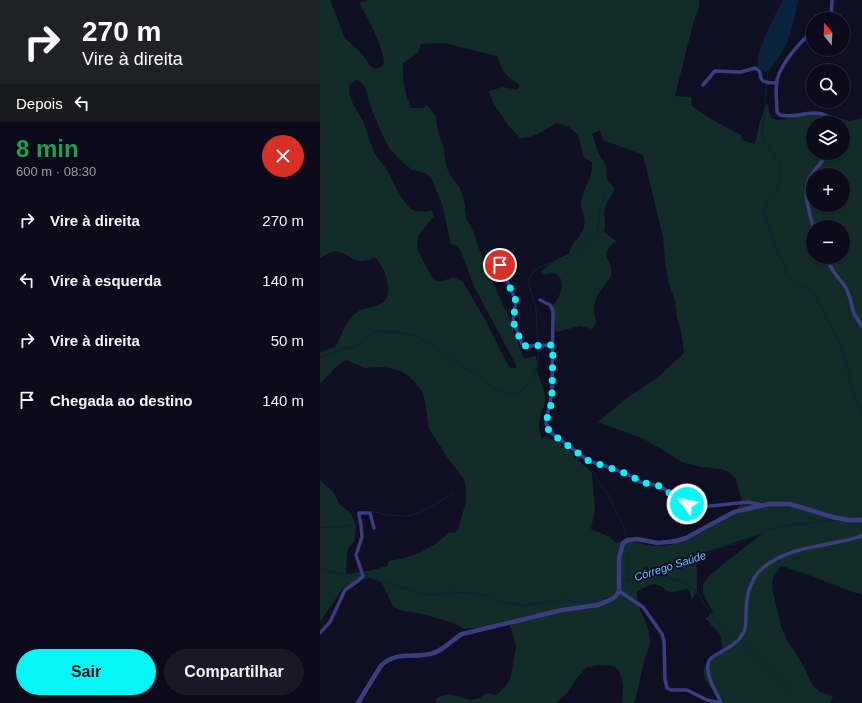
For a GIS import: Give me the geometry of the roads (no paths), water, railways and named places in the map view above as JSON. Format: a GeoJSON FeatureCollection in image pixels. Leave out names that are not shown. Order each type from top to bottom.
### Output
{"type":"FeatureCollection","features":[{"type":"Feature","properties":{"kind":"street"},"geometry":{"type":"LineString","coordinates":[[831,12],[832,0]]}},
{"type":"Feature","properties":{"kind":"street"},"geometry":{"type":"LineString","coordinates":[[806,38],[798,45],[780,73],[777,83],[778,112],[780,115],[786,116],[804,113],[821,114],[826,116]]}},
{"type":"Feature","properties":{"kind":"street"},"geometry":{"type":"LineString","coordinates":[[703,85],[715,71],[741,72],[754,68],[758,70],[765,83],[777,83]]}},
{"type":"Feature","properties":{"kind":"street"},"geometry":{"type":"LineString","coordinates":[[811,220],[806,188],[813,173],[823,160]]}},
{"type":"Feature","properties":{"kind":"street"},"geometry":{"type":"LineString","coordinates":[[829,264],[846,288],[854,314],[862,326]]}},
{"type":"Feature","properties":{"kind":"street"},"geometry":{"type":"LineString","coordinates":[[500,265],[516,301],[513,321],[522,344],[526,346],[553,345]]}},
{"type":"Feature","properties":{"kind":"street"},"geometry":{"type":"LineString","coordinates":[[540,300],[550,305],[552,308],[552,401],[546,418],[550,432],[578,455],[589,461],[632,476],[640,482],[660,486],[687,504],[702,507],[748,502],[764,505]]}},
{"type":"Feature","properties":{"kind":"street"},"geometry":{"type":"LineString","coordinates":[[358,703],[380,667],[387,660],[400,656],[432,654],[439,651],[462,634],[562,610],[598,605],[612,599],[619,591],[619,558],[625,541],[632,539],[658,543],[676,541],[686,538],[734,512],[764,505],[790,504],[803,507],[819,514],[848,520],[862,520]]}},
{"type":"Feature","properties":{"kind":"street"},"geometry":{"type":"LineString","coordinates":[[320,633],[330,622],[345,590],[363,576],[362,569],[356,555],[362,536],[358,515],[360,513],[370,513],[374,528]]}},
{"type":"Feature","properties":{"kind":"street"},"geometry":{"type":"LineString","coordinates":[[721,703],[707,670],[708,662],[710,658],[735,643],[742,636],[745,629],[746,600],[748,592],[750,585],[760,570],[782,556],[798,550],[862,536]]}},
{"type":"Feature","properties":{"kind":"street"},"geometry":{"type":"LineString","coordinates":[[619,591],[643,607],[662,634],[664,641],[665,679],[667,688],[671,690],[687,690],[707,700],[721,703]]}},
{"type":"Feature","properties":{"kind":"water"},"geometry":{"type":"Polygon","coordinates":[[[783,0],[798,0],[791,30],[779,58],[766,72],[761,71],[758,66],[758,60],[763,42],[783,0]]]}},
{"type":"Feature","properties":{"kind":"waterway"},"geometry":{"type":"LineString","coordinates":[[768,71],[762,133],[766,143],[778,161],[781,171],[777,193],[766,204],[764,211],[787,273],[793,282],[807,288],[815,295],[838,340],[844,356],[853,391],[862,415]]}},
{"type":"Feature","properties":{"kind":"waterway"},"geometry":{"type":"LineString","coordinates":[[538,344],[536,309],[529,284],[530,276],[539,267],[567,258],[597,233],[601,204],[610,185]]}},
{"type":"Feature","properties":{"kind":"waterway"},"geometry":{"type":"LineString","coordinates":[[320,358],[336,351],[359,345],[374,332],[381,331],[409,335],[417,337],[428,343],[500,391],[507,394],[514,394],[521,391],[534,375],[538,363],[538,348]]}},
{"type":"Feature","properties":{"kind":"waterway"},"geometry":{"type":"LineString","coordinates":[[594,472],[600,484],[608,494],[625,530],[626,539]]}},
{"type":"Feature","properties":{"kind":"waterway"},"geometry":{"type":"LineString","coordinates":[[370,512],[375,511],[382,514],[396,516],[417,514],[453,494]]}},
{"type":"Feature","properties":{"kind":"waterway","name":"Córrego Saúde"},"geometry":{"type":"LineString","coordinates":[[851,518],[862,515]]}},
{"type":"Feature","properties":{"kind":"waterway","name":"Córrego Saúde"},"geometry":{"type":"LineString","coordinates":[[621,590],[623,583],[627,581],[682,565],[718,548],[739,543],[765,530],[784,526],[838,520]]}},
{"type":"Feature","properties":{"kind":"waterway"},"geometry":{"type":"LineString","coordinates":[[320,527],[332,528],[355,525],[358,524],[359,521]]}},
{"type":"Feature","properties":{"kind":"waterway"},"geometry":{"type":"LineString","coordinates":[[627,542],[629,560],[627,581]]}},
{"type":"Feature","properties":{"kind":"waterway","name":"Córrego Saúde"},"geometry":{"type":"LineString","coordinates":[[320,567],[335,573],[362,576]]}},
{"type":"Feature","properties":{"kind":"waterway"},"geometry":{"type":"LineString","coordinates":[[656,572],[687,585],[696,591],[713,617],[738,639]]}},
{"type":"Feature","properties":{"kind":"waterway","name":"Córrego Saúde"},"geometry":{"type":"LineString","coordinates":[[365,576],[425,594],[434,595],[450,592],[472,593],[489,596],[506,603],[526,606],[555,600],[583,603],[611,597]]}},
{"type":"Feature","properties":{"kind":"waterway"},"geometry":{"type":"LineString","coordinates":[[740,641],[792,692]]}}]}
